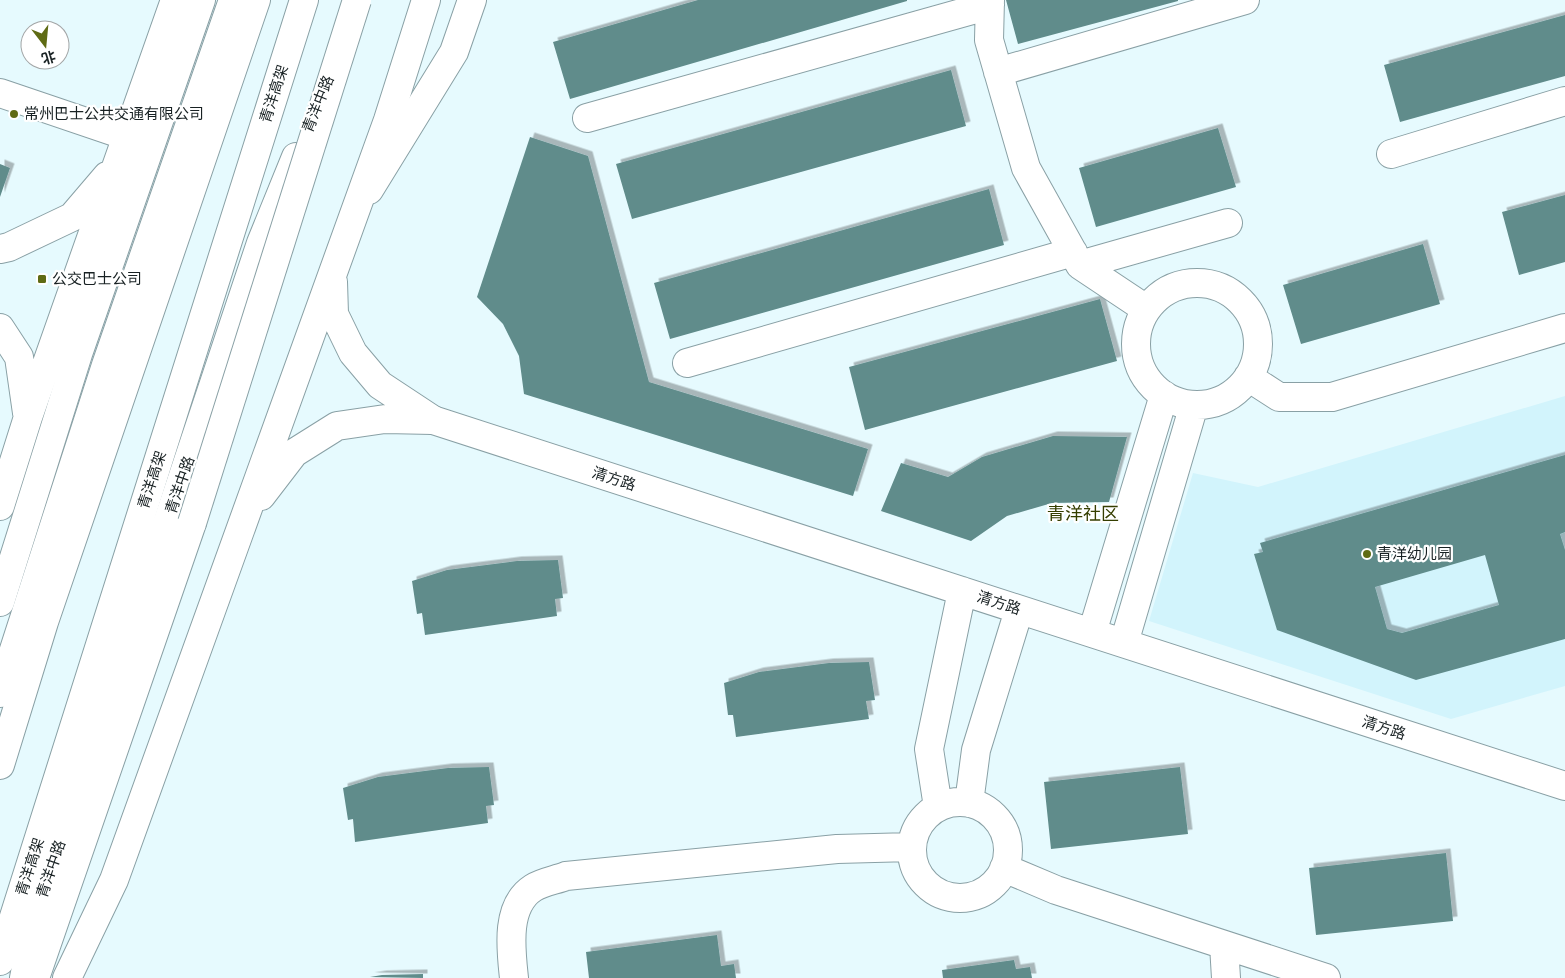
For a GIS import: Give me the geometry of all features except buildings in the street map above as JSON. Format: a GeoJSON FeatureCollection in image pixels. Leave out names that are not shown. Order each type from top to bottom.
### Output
{"type":"FeatureCollection","features":[{"type":"Feature","properties":{"kind":"main road"},"geometry":{"type":"LineString","coordinates":[[0,506],[28,416],[175,0]]}},
{"type":"Feature","properties":{"kind":"main road"},"geometry":{"type":"LineString","coordinates":[[0,602],[78,354],[201,0]]}},
{"type":"Feature","properties":{"kind":"main road"},"geometry":{"type":"LineString","coordinates":[[0,693],[106,365],[233,0]]}},
{"type":"Feature","properties":{"kind":"main road"},"geometry":{"type":"LineString","coordinates":[[0,765],[44,622],[256,0]]}},
{"type":"Feature","properties":{"kind":"main road","name":"青洋高架"},"geometry":{"type":"LineString","coordinates":[[0,961],[304,0]]}},
{"type":"Feature","properties":{"kind":"main road"},"geometry":{"type":"LineString","coordinates":[[35,978],[192,523],[359,0]]}},
{"type":"Feature","properties":{"kind":"main road","name":"青洋中路"},"geometry":{"type":"LineString","coordinates":[[24,978],[37,912],[261,243],[359,0]]}},
{"type":"Feature","properties":{"kind":"main road"},"geometry":{"type":"LineString","coordinates":[[67,978],[114,880],[388,120],[426,0]]}},
{"type":"Feature","properties":{"kind":"main road"},"geometry":{"type":"LineString","coordinates":[[352,220],[454,52],[472,0]]}},
{"type":"Feature","properties":{"kind":"main road"},"geometry":{"type":"LineString","coordinates":[[998,72],[1245,0]]}},
{"type":"Feature","properties":{"kind":"main road"},"geometry":{"type":"LineString","coordinates":[[587,118],[990,3],[989,40],[1026,168],[1077,259],[1146,309]]}},
{"type":"Feature","properties":{"kind":"main road"},"geometry":{"type":"LineString","coordinates":[[0,93],[127,136]]}},
{"type":"Feature","properties":{"kind":"main road"},"geometry":{"type":"LineString","coordinates":[[1391,154],[1565,101]]}},
{"type":"Feature","properties":{"kind":"main road"},"geometry":{"type":"LineString","coordinates":[[0,249],[9,248],[72,218],[117,164]]}},
{"type":"Feature","properties":{"kind":"main road"},"geometry":{"type":"LineString","coordinates":[[687,363],[1077,259],[1228,223]]}},
{"type":"Feature","properties":{"kind":"main road"},"geometry":{"type":"LineString","coordinates":[[332,274],[334,314],[353,353],[380,385],[433,420]]}},
{"type":"Feature","properties":{"kind":"main road"},"geometry":{"type":"LineString","coordinates":[[1202,282],[1223,288],[1239,298],[1251,313],[1258,332],[1259,351],[1254,370],[1248,377],[1243,386],[1228,398],[1210,405],[1194,405],[1171,400],[1154,388],[1141,371],[1136,350],[1137,328],[1146,309],[1161,294],[1180,284],[1202,282]]}},
{"type":"Feature","properties":{"kind":"main road"},"geometry":{"type":"LineString","coordinates":[[0,328],[19,357],[28,416]]}},
{"type":"Feature","properties":{"kind":"main road"},"geometry":{"type":"LineString","coordinates":[[1248,377],[1279,397],[1332,397],[1565,328]]}},
{"type":"Feature","properties":{"kind":"main road"},"geometry":{"type":"LineString","coordinates":[[1092,633],[1164,395]]}},
{"type":"Feature","properties":{"kind":"main road"},"geometry":{"type":"LineString","coordinates":[[1124,644],[1194,405]]}},
{"type":"Feature","properties":{"kind":"main road"},"geometry":{"type":"LineString","coordinates":[[244,520],[294,453],[337,426],[385,419],[433,420]]}},
{"type":"Feature","properties":{"kind":"main road","name":"清方路"},"geometry":{"type":"LineString","coordinates":[[433,420],[1565,786]]}},
{"type":"Feature","properties":{"kind":"main road"},"geometry":{"type":"LineString","coordinates":[[938,807],[929,749],[962,591]]}},
{"type":"Feature","properties":{"kind":"main road"},"geometry":{"type":"LineString","coordinates":[[969,803],[976,750],[1019,610]]}},
{"type":"Feature","properties":{"kind":"main road"},"geometry":{"type":"LineString","coordinates":[[954,802],[969,803],[983,808],[995,817],[1004,830],[1008,844],[1007,859],[1004,868],[992,886],[979,894],[965,898],[948,897],[933,890],[921,879],[914,864],[912,847],[916,831],[925,817],[938,807],[954,802]]}},
{"type":"Feature","properties":{"kind":"main road"},"geometry":{"type":"LineString","coordinates":[[514,978],[511,948],[516,905],[533,888],[566,876],[837,849],[912,847]]}},
{"type":"Feature","properties":{"kind":"main road"},"geometry":{"type":"LineString","coordinates":[[1004,868],[1056,890],[1326,978]]}},
{"type":"Feature","properties":{"kind":"main road"},"geometry":{"type":"LineString","coordinates":[[1224,945],[1226,978]]}},
{"type":"Feature","properties":{"kind":"shaded area","name":"青洋幼儿园"},"geometry":{"type":"Polygon","coordinates":[[[1565,396],[1565,686],[1451,719],[1149,621],[1193,473],[1258,487],[1565,396]]]}},
{"type":"Feature","properties":{"kind":"place","name":"常州巴士公共交通有限公司"},"geometry":{"type":"Point","coordinates":[14,114]}},
{"type":"Feature","properties":{"kind":"place","name":"公交巴士公司"},"geometry":{"type":"Point","coordinates":[42,279]}},
{"type":"Feature","properties":{"kind":"place","name":"青洋幼儿园"},"geometry":{"type":"Point","coordinates":[1367,554]}},
{"type":"Feature","properties":{"kind":"district","name":"青洋社区"},"geometry":{"type":"Point","coordinates":[1083,514]}}]}
